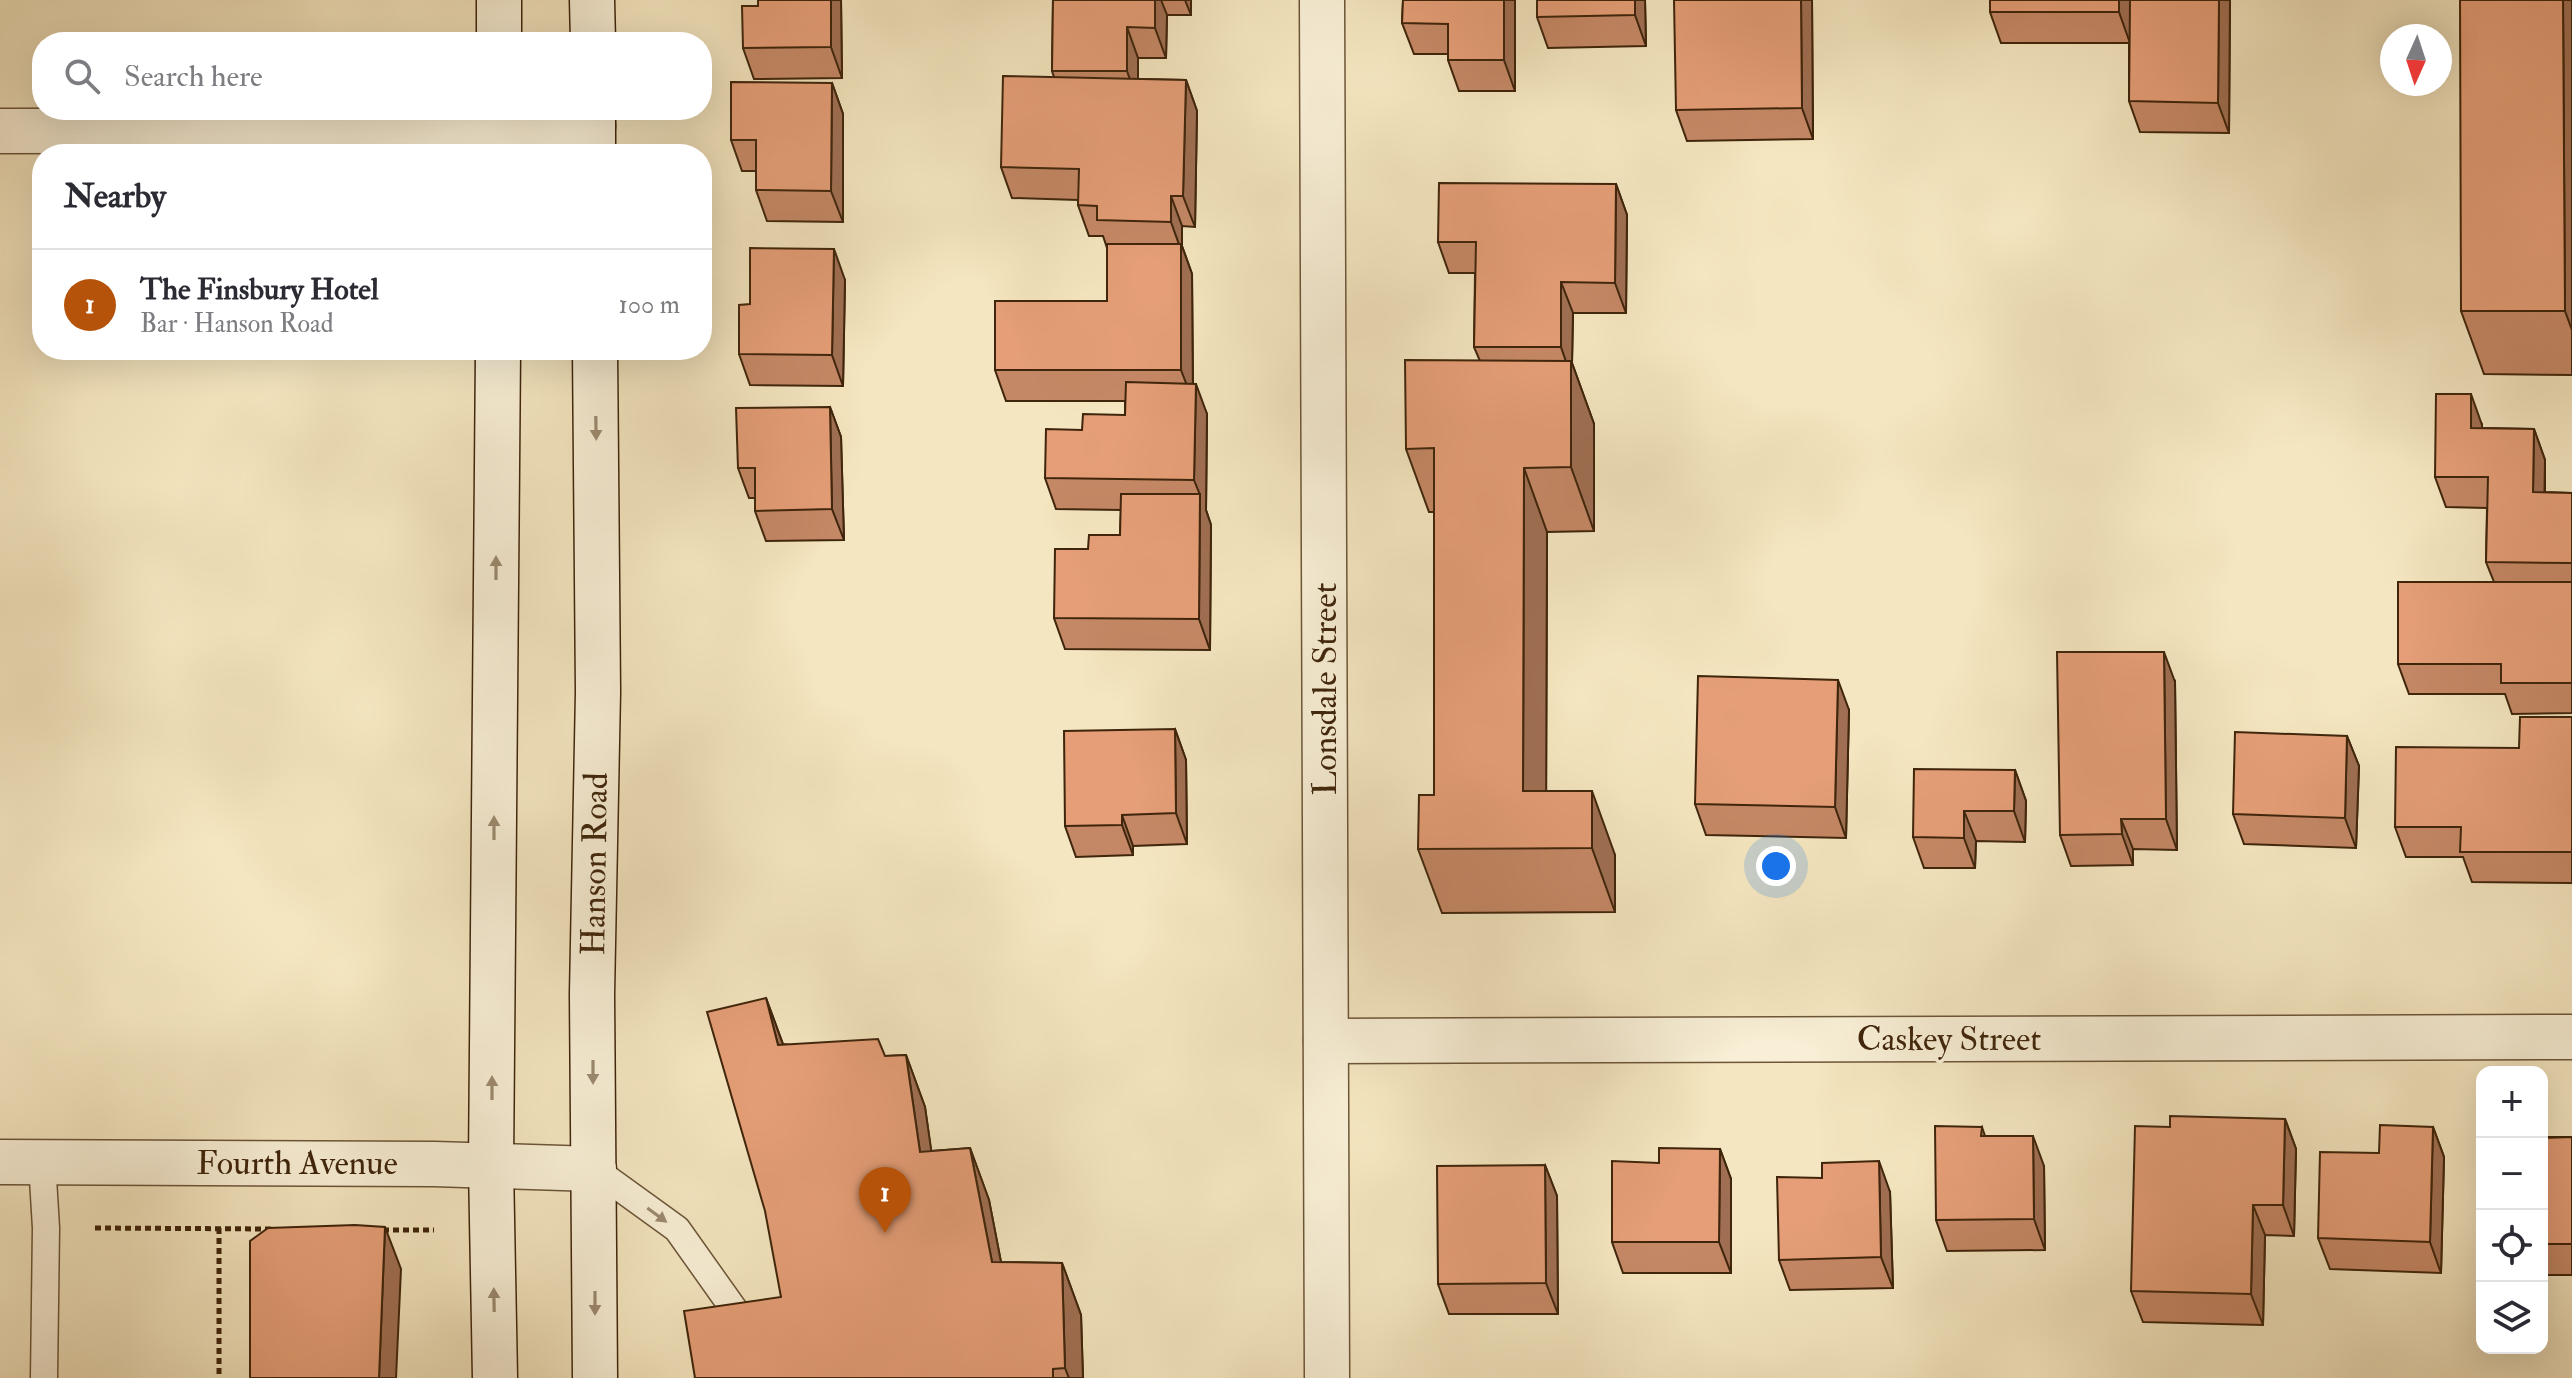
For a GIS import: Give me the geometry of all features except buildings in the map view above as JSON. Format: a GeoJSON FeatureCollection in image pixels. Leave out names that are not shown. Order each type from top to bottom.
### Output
{"type":"FeatureCollection","features":[{"type":"Feature","properties":{"kind":"street"},"geometry":{"type":"LineString","coordinates":[[499,0],[499,32]]}},
{"type":"Feature","properties":{"kind":"street"},"geometry":{"type":"LineString","coordinates":[[592,0],[593,32]]}},
{"type":"Feature","properties":{"kind":"street","name":"Lonsdale Street"},"geometry":{"type":"LineString","coordinates":[[1322,0],[1327,1378]]}},
{"type":"Feature","properties":{"kind":"street"},"geometry":{"type":"LineString","coordinates":[[0,131],[593,130]]}},
{"type":"Feature","properties":{"kind":"street"},"geometry":{"type":"LineString","coordinates":[[495,1378],[491,1166],[498,360]]}},
{"type":"Feature","properties":{"kind":"street","name":"Hanson Road"},"geometry":{"type":"LineString","coordinates":[[595,360],[598,692],[592,994],[595,1378]]}},
{"type":"Feature","properties":{"kind":"street","name":"Caskey Street"},"geometry":{"type":"LineString","coordinates":[[1326,1041],[2572,1037]]}},
{"type":"Feature","properties":{"kind":"street","name":"Fourth Avenue"},"geometry":{"type":"LineString","coordinates":[[21,1162],[594,1169]]}},
{"type":"Feature","properties":{"kind":"lane"},"geometry":{"type":"LineString","coordinates":[[21,1162],[46,1228],[44,1378]]}},
{"type":"Feature","properties":{"kind":"lane"},"geometry":{"type":"LineString","coordinates":[[594,1169],[677,1229],[743,1322],[750,1356]]}},
{"type":"Feature","properties":{"kind":"path"},"geometry":{"type":"LineString","coordinates":[[46,1228],[280,1229]]}},
{"type":"Feature","properties":{"kind":"path"},"geometry":{"type":"LineString","coordinates":[[219,1228],[219,1378]]}},
{"type":"Feature","properties":{"kind":"path"},"geometry":{"type":"LineString","coordinates":[[372,1230],[434,1230]]}},
{"type":"Feature","properties":{"kind":"place","name":"The Finsbury Hotel"},"geometry":{"type":"Point","coordinates":[885,1233]}}]}
